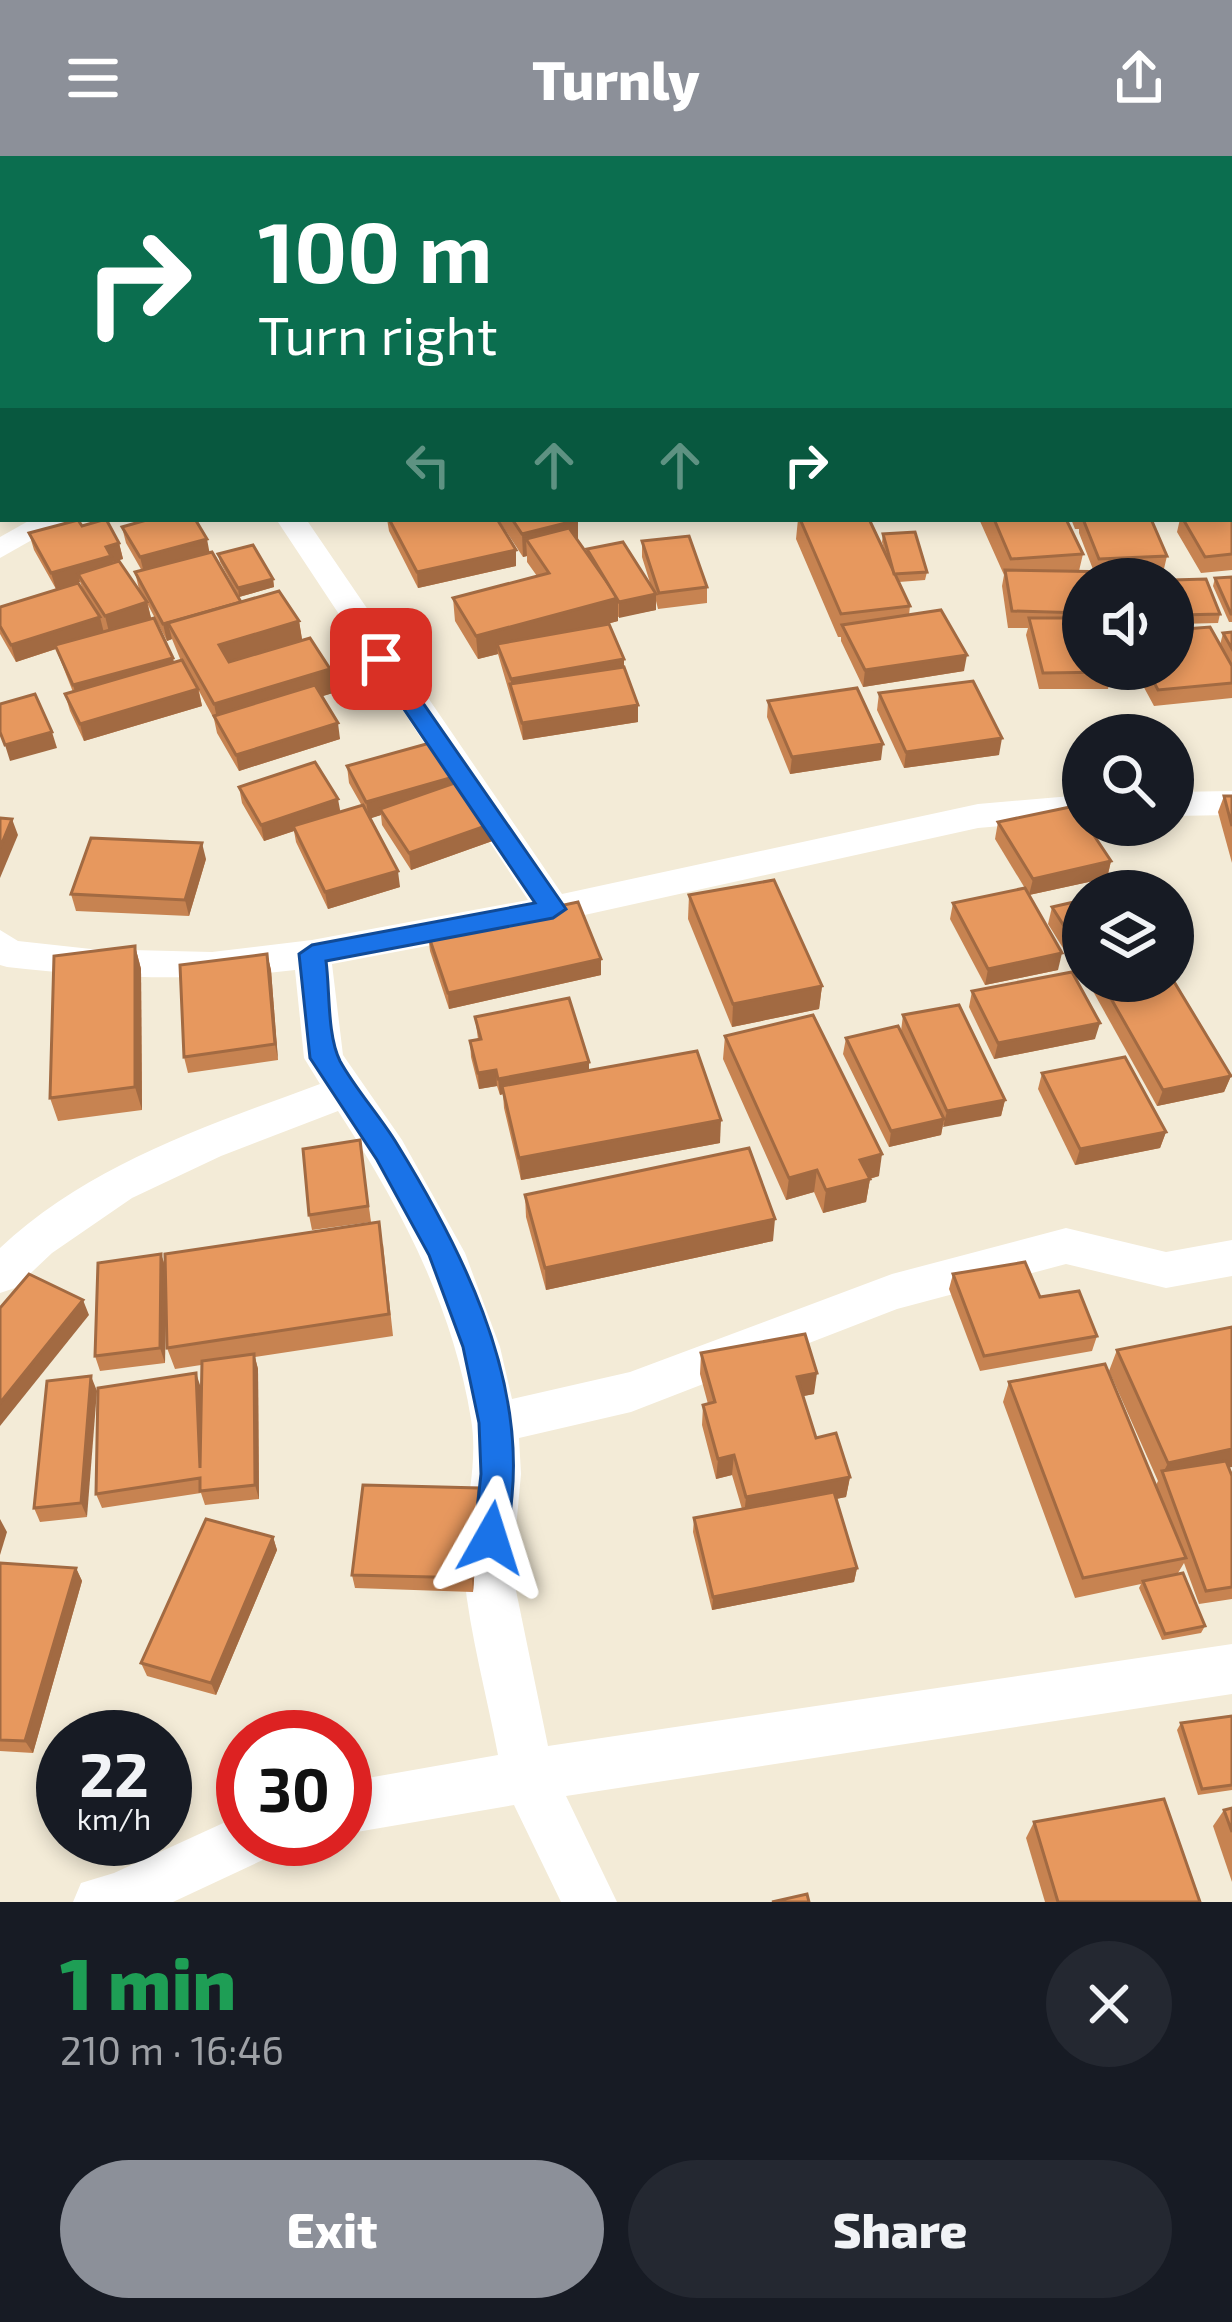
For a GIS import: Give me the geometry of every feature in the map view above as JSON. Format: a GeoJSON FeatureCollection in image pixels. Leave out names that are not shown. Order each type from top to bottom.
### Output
{"type":"FeatureCollection","features":[{"type":"Feature","properties":{"kind":"street"},"geometry":{"type":"LineString","coordinates":[[0,549],[49,522]]}},
{"type":"Feature","properties":{"kind":"street"},"geometry":{"type":"LineString","coordinates":[[293,522],[553,909]]}},
{"type":"Feature","properties":{"kind":"street"},"geometry":{"type":"LineString","coordinates":[[1194,804],[1232,803]]}},
{"type":"Feature","properties":{"kind":"street"},"geometry":{"type":"LineString","coordinates":[[0,944],[7,953],[91,963],[212,966],[312,954],[553,909],[978,816],[1062,809]]}},
{"type":"Feature","properties":{"kind":"street"},"geometry":{"type":"LineString","coordinates":[[312,954],[324,1058],[387,1151],[443,1253],[478,1347],[495,1423],[498,1474],[488,1570],[528,1775],[590,1902]]}},
{"type":"Feature","properties":{"kind":"street"},"geometry":{"type":"LineString","coordinates":[[0,1275],[52,1223],[113,1185],[346,1091]]}},
{"type":"Feature","properties":{"kind":"street"},"geometry":{"type":"LineString","coordinates":[[495,1423],[631,1392],[892,1292],[1066,1246],[1166,1270],[1232,1258]]}},
{"type":"Feature","properties":{"kind":"street"},"geometry":{"type":"LineString","coordinates":[[372,1803],[528,1775],[1232,1669]]}},
{"type":"Feature","properties":{"kind":"street"},"geometry":{"type":"LineString","coordinates":[[100,1902],[117,1900],[216,1854]]}},
{"type":"Feature","properties":{"kind":"building"},"geometry":{"type":"Polygon","coordinates":[[[70,522],[82,526],[108,522],[119,543],[106,547],[111,556],[51,573],[29,533],[70,522]]]}},
{"type":"Feature","properties":{"kind":"building"},"geometry":{"type":"Polygon","coordinates":[[[140,522],[197,522],[207,539],[140,557],[122,527],[140,522]]]}},
{"type":"Feature","properties":{"kind":"building"},"geometry":{"type":"Polygon","coordinates":[[[391,522],[499,522],[516,550],[417,572],[391,522]]]}},
{"type":"Feature","properties":{"kind":"building"},"geometry":{"type":"Polygon","coordinates":[[[514,522],[570,522],[522,534],[514,522]]]}},
{"type":"Feature","properties":{"kind":"building"},"geometry":{"type":"Polygon","coordinates":[[[801,522],[870,522],[910,606],[841,614],[801,522]]]}},
{"type":"Feature","properties":{"kind":"building"},"geometry":{"type":"Polygon","coordinates":[[[995,522],[1067,522],[1083,554],[1011,559],[995,522]]]}},
{"type":"Feature","properties":{"kind":"building"},"geometry":{"type":"Polygon","coordinates":[[[1084,522],[1152,522],[1167,556],[1099,558],[1084,522]]]}},
{"type":"Feature","properties":{"kind":"building"},"geometry":{"type":"Polygon","coordinates":[[[1185,522],[1232,522],[1232,554],[1205,557],[1185,522]]]}},
{"type":"Feature","properties":{"kind":"building"},"geometry":{"type":"Polygon","coordinates":[[[569,528],[618,598],[476,636],[453,598],[549,573],[526,539],[569,528]]]}},
{"type":"Feature","properties":{"kind":"building"},"geometry":{"type":"Polygon","coordinates":[[[915,532],[927,572],[894,574],[883,534],[915,532]]]}},
{"type":"Feature","properties":{"kind":"building"},"geometry":{"type":"Polygon","coordinates":[[[689,536],[707,587],[659,593],[642,541],[689,536]]]}},
{"type":"Feature","properties":{"kind":"building"},"geometry":{"type":"Polygon","coordinates":[[[623,542],[656,594],[619,602],[587,549],[623,542]]]}},
{"type":"Feature","properties":{"kind":"building"},"geometry":{"type":"Polygon","coordinates":[[[253,545],[273,579],[238,588],[218,554],[253,545]]]}},
{"type":"Feature","properties":{"kind":"building"},"geometry":{"type":"Polygon","coordinates":[[[212,552],[241,602],[163,624],[135,572],[212,552]]]}},
{"type":"Feature","properties":{"kind":"building"},"geometry":{"type":"Polygon","coordinates":[[[119,561],[147,602],[105,616],[78,574],[119,561]]]}},
{"type":"Feature","properties":{"kind":"building"},"geometry":{"type":"Polygon","coordinates":[[[1005,570],[1062,571],[1062,612],[1012,611],[1005,570]]]}},
{"type":"Feature","properties":{"kind":"building"},"geometry":{"type":"Polygon","coordinates":[[[1232,577],[1232,614],[1231,614],[1215,578],[1232,577]]]}},
{"type":"Feature","properties":{"kind":"building"},"geometry":{"type":"Polygon","coordinates":[[[1194,579],[1206,579],[1220,614],[1194,615],[1194,579]]]}},
{"type":"Feature","properties":{"kind":"building"},"geometry":{"type":"Polygon","coordinates":[[[78,583],[100,617],[11,645],[0,626],[0,607],[78,583]]]}},
{"type":"Feature","properties":{"kind":"building"},"geometry":{"type":"Polygon","coordinates":[[[279,591],[299,621],[219,645],[229,662],[310,638],[330,669],[214,704],[168,623],[279,591]]]}},
{"type":"Feature","properties":{"kind":"building"},"geometry":{"type":"Polygon","coordinates":[[[941,610],[967,655],[865,670],[842,625],[941,610]]]}},
{"type":"Feature","properties":{"kind":"building"},"geometry":{"type":"Polygon","coordinates":[[[154,618],[173,658],[73,685],[55,645],[154,618]]]}},
{"type":"Feature","properties":{"kind":"building"},"geometry":{"type":"Polygon","coordinates":[[[1029,618],[1062,618],[1062,673],[1043,673],[1029,618]]]}},
{"type":"Feature","properties":{"kind":"building"},"geometry":{"type":"Polygon","coordinates":[[[609,624],[624,659],[511,679],[497,644],[609,624]]]}},
{"type":"Feature","properties":{"kind":"building"},"geometry":{"type":"Polygon","coordinates":[[[1210,627],[1232,666],[1232,683],[1194,687],[1194,628],[1210,627]]]}},
{"type":"Feature","properties":{"kind":"building"},"geometry":{"type":"Polygon","coordinates":[[[182,660],[198,689],[80,724],[65,694],[182,660]]]}},
{"type":"Feature","properties":{"kind":"building"},"geometry":{"type":"Polygon","coordinates":[[[624,667],[638,705],[522,723],[510,684],[624,667]]]}},
{"type":"Feature","properties":{"kind":"building"},"geometry":{"type":"Polygon","coordinates":[[[973,681],[1002,738],[906,752],[879,693],[973,681]]]}},
{"type":"Feature","properties":{"kind":"building"},"geometry":{"type":"Polygon","coordinates":[[[315,685],[338,723],[236,755],[214,716],[315,685]]]}},
{"type":"Feature","properties":{"kind":"building"},"geometry":{"type":"Polygon","coordinates":[[[857,688],[883,744],[792,757],[768,701],[857,688]]]}},
{"type":"Feature","properties":{"kind":"building"},"geometry":{"type":"Polygon","coordinates":[[[35,694],[52,732],[5,745],[0,704],[35,694]]]}},
{"type":"Feature","properties":{"kind":"building"},"geometry":{"type":"Polygon","coordinates":[[[437,741],[457,776],[366,802],[347,766],[437,741]]]}},
{"type":"Feature","properties":{"kind":"building"},"geometry":{"type":"Polygon","coordinates":[[[315,762],[338,799],[261,825],[239,787],[315,762]]]}},
{"type":"Feature","properties":{"kind":"building"},"geometry":{"type":"Polygon","coordinates":[[[466,779],[497,822],[409,853],[380,809],[466,779]]]}},
{"type":"Feature","properties":{"kind":"building"},"geometry":{"type":"Polygon","coordinates":[[[1224,796],[1232,796],[1232,826],[1224,796]]]}},
{"type":"Feature","properties":{"kind":"building"},"geometry":{"type":"Polygon","coordinates":[[[363,805],[398,871],[325,892],[293,826],[363,805]]]}},
{"type":"Feature","properties":{"kind":"building"},"geometry":{"type":"Polygon","coordinates":[[[1062,809],[1062,846],[1101,846],[1111,861],[1033,879],[998,822],[1062,809]]]}},
{"type":"Feature","properties":{"kind":"building"},"geometry":{"type":"Polygon","coordinates":[[[0,818],[12,819],[0,848],[0,818]]]}},
{"type":"Feature","properties":{"kind":"building"},"geometry":{"type":"Polygon","coordinates":[[[91,838],[202,843],[185,900],[71,894],[91,838]]]}},
{"type":"Feature","properties":{"kind":"building"},"geometry":{"type":"Polygon","coordinates":[[[774,880],[822,986],[733,1004],[689,895],[774,880]]]}},
{"type":"Feature","properties":{"kind":"building"},"geometry":{"type":"Polygon","coordinates":[[[1025,888],[1062,953],[988,969],[953,903],[1025,888]]]}},
{"type":"Feature","properties":{"kind":"building"},"geometry":{"type":"Polygon","coordinates":[[[578,902],[601,959],[448,993],[428,934],[578,902]]]}},
{"type":"Feature","properties":{"kind":"building"},"geometry":{"type":"Polygon","coordinates":[[[1062,905],[1062,923],[1052,907],[1062,905]]]}},
{"type":"Feature","properties":{"kind":"building"},"geometry":{"type":"Polygon","coordinates":[[[135,946],[135,1087],[50,1098],[54,956],[135,946]]]}},
{"type":"Feature","properties":{"kind":"building"},"geometry":{"type":"Polygon","coordinates":[[[267,954],[275,1044],[184,1057],[180,965],[267,954]]]}},
{"type":"Feature","properties":{"kind":"building"},"geometry":{"type":"Polygon","coordinates":[[[1062,974],[1062,1002],[1088,1002],[1100,1023],[998,1043],[972,991],[1062,974]]]}},
{"type":"Feature","properties":{"kind":"building"},"geometry":{"type":"Polygon","coordinates":[[[569,998],[589,1062],[498,1079],[496,1070],[478,1073],[470,1041],[481,1039],[475,1017],[569,998]]]}},
{"type":"Feature","properties":{"kind":"building"},"geometry":{"type":"Polygon","coordinates":[[[1113,1002],[1186,1002],[1231,1076],[1163,1090],[1113,1002]]]}},
{"type":"Feature","properties":{"kind":"building"},"geometry":{"type":"Polygon","coordinates":[[[959,1005],[1005,1100],[947,1111],[903,1015],[959,1005]]]}},
{"type":"Feature","properties":{"kind":"building"},"geometry":{"type":"Polygon","coordinates":[[[813,1015],[882,1154],[860,1160],[870,1179],[826,1190],[817,1170],[789,1178],[725,1036],[813,1015]]]}},
{"type":"Feature","properties":{"kind":"building"},"geometry":{"type":"Polygon","coordinates":[[[898,1026],[944,1119],[891,1131],[846,1038],[898,1026]]]}},
{"type":"Feature","properties":{"kind":"building"},"geometry":{"type":"Polygon","coordinates":[[[697,1051],[721,1120],[519,1158],[502,1086],[697,1051]]]}},
{"type":"Feature","properties":{"kind":"building"},"geometry":{"type":"Polygon","coordinates":[[[1125,1057],[1166,1132],[1080,1149],[1042,1073],[1125,1057]]]}},
{"type":"Feature","properties":{"kind":"building"},"geometry":{"type":"Polygon","coordinates":[[[360,1140],[368,1206],[309,1215],[303,1149],[360,1140]]]}},
{"type":"Feature","properties":{"kind":"building"},"geometry":{"type":"Polygon","coordinates":[[[749,1148],[775,1219],[545,1268],[525,1195],[749,1148]]]}},
{"type":"Feature","properties":{"kind":"building"},"geometry":{"type":"Polygon","coordinates":[[[379,1222],[389,1314],[167,1348],[165,1254],[379,1222]]]}},
{"type":"Feature","properties":{"kind":"building"},"geometry":{"type":"Polygon","coordinates":[[[161,1254],[160,1348],[95,1356],[98,1263],[161,1254]]]}},
{"type":"Feature","properties":{"kind":"building"},"geometry":{"type":"Polygon","coordinates":[[[1025,1262],[1040,1297],[1079,1291],[1097,1336],[984,1356],[953,1274],[1025,1262]]]}},
{"type":"Feature","properties":{"kind":"building"},"geometry":{"type":"Polygon","coordinates":[[[29,1274],[83,1300],[0,1403],[0,1308],[29,1274]]]}},
{"type":"Feature","properties":{"kind":"building"},"geometry":{"type":"Polygon","coordinates":[[[1232,1327],[1232,1449],[1168,1463],[1117,1350],[1232,1327]]]}},
{"type":"Feature","properties":{"kind":"building"},"geometry":{"type":"Polygon","coordinates":[[[805,1334],[817,1373],[797,1377],[816,1438],[836,1433],[850,1477],[746,1497],[734,1455],[718,1459],[703,1405],[715,1402],[701,1353],[805,1334]]]}},
{"type":"Feature","properties":{"kind":"building"},"geometry":{"type":"Polygon","coordinates":[[[254,1354],[255,1485],[200,1491],[200,1478],[96,1494],[98,1388],[196,1373],[200,1468],[202,1361],[254,1354]]]}},
{"type":"Feature","properties":{"kind":"building"},"geometry":{"type":"Polygon","coordinates":[[[1105,1364],[1186,1558],[1083,1578],[1009,1382],[1105,1364]]]}},
{"type":"Feature","properties":{"kind":"building"},"geometry":{"type":"Polygon","coordinates":[[[91,1376],[81,1503],[34,1508],[47,1381],[91,1376]]]}},
{"type":"Feature","properties":{"kind":"building"},"geometry":{"type":"Polygon","coordinates":[[[1226,1461],[1232,1476],[1232,1587],[1206,1591],[1162,1471],[1226,1461]]]}},
{"type":"Feature","properties":{"kind":"building"},"geometry":{"type":"Polygon","coordinates":[[[363,1485],[479,1488],[472,1578],[352,1575],[363,1485]]]}},
{"type":"Feature","properties":{"kind":"building"},"geometry":{"type":"Polygon","coordinates":[[[834,1492],[857,1568],[713,1597],[694,1518],[834,1492]]]}},
{"type":"Feature","properties":{"kind":"building"},"geometry":{"type":"Polygon","coordinates":[[[206,1519],[273,1537],[211,1683],[141,1663],[206,1519]]]}},
{"type":"Feature","properties":{"kind":"building"},"geometry":{"type":"Polygon","coordinates":[[[0,1563],[76,1568],[25,1741],[0,1740],[0,1563]]]}},
{"type":"Feature","properties":{"kind":"building"},"geometry":{"type":"Polygon","coordinates":[[[1183,1573],[1205,1626],[1165,1634],[1143,1581],[1183,1573]]]}},
{"type":"Feature","properties":{"kind":"building"},"geometry":{"type":"Polygon","coordinates":[[[1232,1716],[1232,1785],[1202,1789],[1181,1723],[1232,1716]]]}},
{"type":"Feature","properties":{"kind":"building"},"geometry":{"type":"Polygon","coordinates":[[[1164,1799],[1200,1902],[1058,1902],[1034,1822],[1164,1799]]]}},
{"type":"Feature","properties":{"kind":"building"},"geometry":{"type":"Polygon","coordinates":[[[1232,1808],[1232,1832],[1224,1810],[1232,1808]]]}},
{"type":"Feature","properties":{"kind":"building"},"geometry":{"type":"Polygon","coordinates":[[[807,1894],[809,1902],[772,1902],[807,1894]]]}},
{"type":"Feature","properties":{"kind":"route"},"geometry":{"type":"LineString","coordinates":[[381,659],[553,909],[312,954],[324,1058],[387,1151],[443,1253],[478,1347],[495,1423],[498,1474],[491,1538]]}}]}
